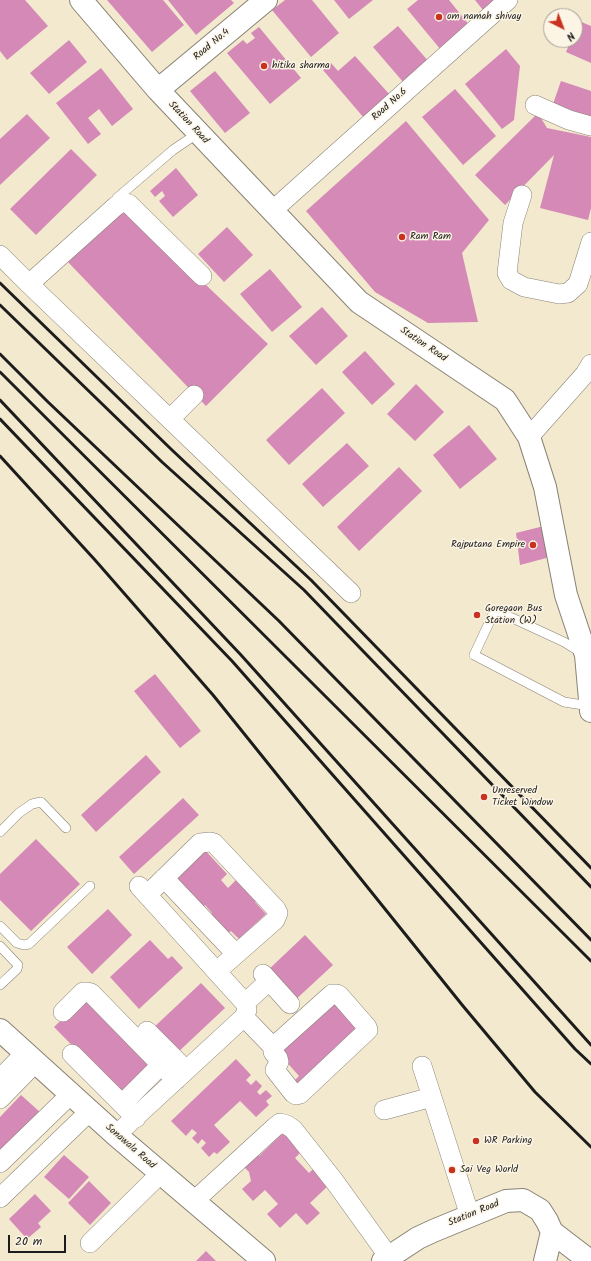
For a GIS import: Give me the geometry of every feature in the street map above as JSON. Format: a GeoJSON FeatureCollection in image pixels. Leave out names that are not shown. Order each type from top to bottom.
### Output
{"type":"FeatureCollection","features":[{"type":"Feature","properties":{"kind":"street","name":"Station Road"},"geometry":{"type":"LineString","coordinates":[[81,0],[158,90],[359,302],[505,400],[529,437],[545,488],[566,595],[586,655],[591,709]]}},
{"type":"Feature","properties":{"kind":"street","name":"Road No.4"},"geometry":{"type":"LineString","coordinates":[[158,90],[266,0]]}},
{"type":"Feature","properties":{"kind":"street","name":"Road No.6"},"geometry":{"type":"LineString","coordinates":[[272,211],[508,0]]}},
{"type":"Feature","properties":{"kind":"street"},"geometry":{"type":"LineString","coordinates":[[535,105],[569,120],[591,126]]}},
{"type":"Feature","properties":{"kind":"street"},"geometry":{"type":"LineString","coordinates":[[522,195],[513,223],[507,273],[511,280],[524,287],[559,294],[568,293],[578,284],[591,242]]}},
{"type":"Feature","properties":{"kind":"street"},"geometry":{"type":"LineString","coordinates":[[29,284],[122,202],[129,204],[202,276]]}},
{"type":"Feature","properties":{"kind":"street"},"geometry":{"type":"LineString","coordinates":[[0,255],[351,593]]}},
{"type":"Feature","properties":{"kind":"street"},"geometry":{"type":"LineString","coordinates":[[529,437],[589,372]]}},
{"type":"Feature","properties":{"kind":"street"},"geometry":{"type":"LineString","coordinates":[[170,419],[194,395]]}},
{"type":"Feature","properties":{"kind":"street"},"geometry":{"type":"LineString","coordinates":[[217,972],[275,920],[278,913],[214,843],[210,842],[200,843],[164,878],[143,890],[217,972],[273,1047],[273,1052],[278,1058],[275,1070],[294,1094],[298,1095],[366,1033],[368,1029],[340,996],[337,994],[332,994],[273,1047]]}},
{"type":"Feature","properties":{"kind":"street"},"geometry":{"type":"LineString","coordinates":[[164,878],[236,954]]}},
{"type":"Feature","properties":{"kind":"street"},"geometry":{"type":"LineString","coordinates":[[116,1136],[181,1075],[244,1010],[266,978],[290,1004]]}},
{"type":"Feature","properties":{"kind":"street"},"geometry":{"type":"LineString","coordinates":[[63,1012],[83,992],[91,993],[161,1065],[181,1075]]}},
{"type":"Feature","properties":{"kind":"street","name":"Sonawala Road"},"geometry":{"type":"LineString","coordinates":[[0,1030],[116,1136],[264,1261]]}},
{"type":"Feature","properties":{"kind":"street"},"geometry":{"type":"LineString","coordinates":[[147,1031],[181,1075]]}},
{"type":"Feature","properties":{"kind":"street"},"geometry":{"type":"LineString","coordinates":[[72,1054],[136,1118]]}},
{"type":"Feature","properties":{"kind":"street"},"geometry":{"type":"LineString","coordinates":[[0,1079],[31,1058]]}},
{"type":"Feature","properties":{"kind":"street"},"geometry":{"type":"LineString","coordinates":[[0,1099],[31,1058]]}},
{"type":"Feature","properties":{"kind":"street"},"geometry":{"type":"LineString","coordinates":[[122,1104],[161,1065]]}},
{"type":"Feature","properties":{"kind":"street"},"geometry":{"type":"LineString","coordinates":[[422,1066],[470,1216]]}},
{"type":"Feature","properties":{"kind":"street"},"geometry":{"type":"LineString","coordinates":[[0,1163],[71,1094]]}},
{"type":"Feature","properties":{"kind":"street"},"geometry":{"type":"LineString","coordinates":[[384,1110],[432,1097]]}},
{"type":"Feature","properties":{"kind":"street"},"geometry":{"type":"LineString","coordinates":[[0,1198],[90,1111]]}},
{"type":"Feature","properties":{"kind":"street"},"geometry":{"type":"LineString","coordinates":[[194,1201],[275,1127],[280,1123],[287,1125],[293,1130],[335,1182],[386,1259]]}},
{"type":"Feature","properties":{"kind":"street"},"geometry":{"type":"LineString","coordinates":[[90,1243],[161,1173]]}},
{"type":"Feature","properties":{"kind":"street","name":"Station Road"},"geometry":{"type":"LineString","coordinates":[[386,1259],[418,1238],[506,1201],[523,1200],[540,1210],[552,1232]]}},
{"type":"Feature","properties":{"kind":"street"},"geometry":{"type":"LineString","coordinates":[[547,1260],[552,1232],[590,1261]]}},
{"type":"Feature","properties":{"kind":"lane"},"geometry":{"type":"LineString","coordinates":[[117,198],[173,150],[198,133]]}},
{"type":"Feature","properties":{"kind":"lane"},"geometry":{"type":"LineString","coordinates":[[586,655],[564,642],[496,610],[474,655],[564,702],[591,709]]}},
{"type":"Feature","properties":{"kind":"lane"},"geometry":{"type":"LineString","coordinates":[[0,832],[19,813],[32,804],[41,802],[66,828]]}},
{"type":"Feature","properties":{"kind":"lane"},"geometry":{"type":"LineString","coordinates":[[0,926],[16,943],[24,945],[29,944],[90,886]]}},
{"type":"Feature","properties":{"kind":"lane"},"geometry":{"type":"LineString","coordinates":[[0,946],[18,965],[17,969],[0,986]]}},
{"type":"Feature","properties":{"kind":"building"},"geometry":{"type":"Polygon","coordinates":[[[0,0],[25,0],[48,26],[7,60],[0,51],[0,0]]]}},
{"type":"Feature","properties":{"kind":"building"},"geometry":{"type":"Polygon","coordinates":[[[107,0],[163,0],[184,25],[152,52],[107,0]]]}},
{"type":"Feature","properties":{"kind":"building"},"geometry":{"type":"Polygon","coordinates":[[[168,0],[231,0],[234,3],[196,35],[168,0]]]}},
{"type":"Feature","properties":{"kind":"building"},"geometry":{"type":"Polygon","coordinates":[[[285,0],[312,0],[339,33],[311,57],[272,10],[285,0]]]}},
{"type":"Feature","properties":{"kind":"building"},"geometry":{"type":"Polygon","coordinates":[[[334,0],[373,0],[349,19],[334,0]]]}},
{"type":"Feature","properties":{"kind":"building","name":"om namah shivay"},"geometry":{"type":"Polygon","coordinates":[[[418,0],[449,0],[470,26],[441,50],[407,9],[418,0]]]}},
{"type":"Feature","properties":{"kind":"building"},"geometry":{"type":"Polygon","coordinates":[[[475,0],[505,0],[487,15],[475,0]]]}},
{"type":"Feature","properties":{"kind":"building"},"geometry":{"type":"Polygon","coordinates":[[[583,23],[591,26],[591,63],[566,52],[568,48],[583,48],[583,23]]]}},
{"type":"Feature","properties":{"kind":"building"},"geometry":{"type":"Polygon","coordinates":[[[398,26],[429,62],[404,83],[373,47],[398,26]]]}},
{"type":"Feature","properties":{"kind":"building","name":"hitika sharma"},"geometry":{"type":"Polygon","coordinates":[[[259,27],[301,78],[270,104],[227,53],[243,40],[247,44],[255,38],[251,33],[259,27]]]}},
{"type":"Feature","properties":{"kind":"building"},"geometry":{"type":"Polygon","coordinates":[[[69,40],[87,62],[49,94],[30,73],[69,40]]]}},
{"type":"Feature","properties":{"kind":"building"},"geometry":{"type":"Polygon","coordinates":[[[506,49],[520,66],[514,120],[502,129],[465,84],[506,49]]]}},
{"type":"Feature","properties":{"kind":"building"},"geometry":{"type":"Polygon","coordinates":[[[355,56],[390,95],[364,118],[323,70],[331,63],[338,71],[355,56]]]}},
{"type":"Feature","properties":{"kind":"building"},"geometry":{"type":"Polygon","coordinates":[[[101,68],[133,109],[112,126],[99,109],[88,118],[101,134],[88,144],[56,103],[101,68]]]}},
{"type":"Feature","properties":{"kind":"building"},"geometry":{"type":"Polygon","coordinates":[[[215,71],[250,113],[225,133],[190,91],[215,71]]]}},
{"type":"Feature","properties":{"kind":"building"},"geometry":{"type":"Polygon","coordinates":[[[561,81],[591,91],[591,117],[553,104],[561,81]]]}},
{"type":"Feature","properties":{"kind":"building"},"geometry":{"type":"Polygon","coordinates":[[[455,89],[496,136],[463,165],[422,117],[455,89]]]}},
{"type":"Feature","properties":{"kind":"building"},"geometry":{"type":"Polygon","coordinates":[[[538,113],[547,128],[591,137],[591,208],[588,220],[540,208],[554,155],[505,205],[475,175],[538,113]]]}},
{"type":"Feature","properties":{"kind":"building"},"geometry":{"type":"Polygon","coordinates":[[[27,114],[50,138],[0,185],[0,139],[27,114]]]}},
{"type":"Feature","properties":{"kind":"building","name":"Ram Ram"},"geometry":{"type":"Polygon","coordinates":[[[406,121],[489,220],[462,253],[478,322],[428,323],[375,292],[306,211],[406,121]]]}},
{"type":"Feature","properties":{"kind":"building"},"geometry":{"type":"Polygon","coordinates":[[[71,149],[97,175],[36,235],[10,209],[71,149]]]}},
{"type":"Feature","properties":{"kind":"building"},"geometry":{"type":"Polygon","coordinates":[[[176,168],[198,195],[173,217],[159,201],[165,196],[162,191],[155,197],[150,191],[176,168]]]}},
{"type":"Feature","properties":{"kind":"building"},"geometry":{"type":"Polygon","coordinates":[[[122,205],[268,344],[206,406],[66,260],[122,205]]]}},
{"type":"Feature","properties":{"kind":"building"},"geometry":{"type":"Polygon","coordinates":[[[227,227],[253,255],[224,282],[198,254],[227,227]]]}},
{"type":"Feature","properties":{"kind":"building"},"geometry":{"type":"Polygon","coordinates":[[[270,269],[302,307],[272,332],[240,294],[270,269]]]}},
{"type":"Feature","properties":{"kind":"building"},"geometry":{"type":"Polygon","coordinates":[[[322,307],[348,336],[316,365],[289,336],[322,307]]]}},
{"type":"Feature","properties":{"kind":"building"},"geometry":{"type":"Polygon","coordinates":[[[365,351],[395,384],[372,405],[342,372],[365,351]]]}},
{"type":"Feature","properties":{"kind":"building"},"geometry":{"type":"Polygon","coordinates":[[[416,384],[444,412],[415,441],[387,414],[416,384]]]}},
{"type":"Feature","properties":{"kind":"building"},"geometry":{"type":"Polygon","coordinates":[[[322,388],[345,413],[289,465],[266,440],[322,388]]]}},
{"type":"Feature","properties":{"kind":"building"},"geometry":{"type":"Polygon","coordinates":[[[469,425],[497,459],[460,489],[433,455],[469,425]]]}},
{"type":"Feature","properties":{"kind":"building"},"geometry":{"type":"Polygon","coordinates":[[[347,443],[369,466],[323,507],[302,484],[347,443]]]}},
{"type":"Feature","properties":{"kind":"building"},"geometry":{"type":"Polygon","coordinates":[[[399,467],[422,491],[359,551],[337,527],[399,467]]]}},
{"type":"Feature","properties":{"kind":"building","name":"Rajputana Empire"},"geometry":{"type":"Polygon","coordinates":[[[544,526],[550,557],[520,565],[516,533],[544,526]]]}},
{"type":"Feature","properties":{"kind":"building"},"geometry":{"type":"Polygon","coordinates":[[[155,674],[201,731],[180,748],[134,691],[155,674]]]}},
{"type":"Feature","properties":{"kind":"building"},"geometry":{"type":"Polygon","coordinates":[[[146,755],[161,772],[96,832],[81,815],[146,755]]]}},
{"type":"Feature","properties":{"kind":"building"},"geometry":{"type":"Polygon","coordinates":[[[183,798],[199,815],[134,874],[119,857],[183,798]]]}},
{"type":"Feature","properties":{"kind":"building"},"geometry":{"type":"Polygon","coordinates":[[[36,839],[80,884],[31,931],[0,900],[0,874],[36,839]]]}},
{"type":"Feature","properties":{"kind":"building"},"geometry":{"type":"Polygon","coordinates":[[[203,848],[227,874],[221,880],[228,888],[236,880],[261,897],[255,902],[266,914],[239,939],[231,931],[227,934],[210,916],[212,913],[205,905],[202,908],[173,877],[203,848]]]}},
{"type":"Feature","properties":{"kind":"building"},"geometry":{"type":"Polygon","coordinates":[[[108,909],[132,935],[92,974],[67,947],[108,909]]]}},
{"type":"Feature","properties":{"kind":"building"},"geometry":{"type":"Polygon","coordinates":[[[305,935],[333,965],[292,1003],[265,973],[305,935]]]}},
{"type":"Feature","properties":{"kind":"building"},"geometry":{"type":"Polygon","coordinates":[[[150,940],[168,959],[172,956],[183,968],[139,1009],[110,977],[150,940]]]}},
{"type":"Feature","properties":{"kind":"building"},"geometry":{"type":"Polygon","coordinates":[[[201,983],[225,1008],[176,1054],[152,1029],[201,983]]]}},
{"type":"Feature","properties":{"kind":"building"},"geometry":{"type":"Polygon","coordinates":[[[86,996],[156,1065],[124,1098],[54,1027],[86,996]]]}},
{"type":"Feature","properties":{"kind":"building"},"geometry":{"type":"Polygon","coordinates":[[[336,996],[365,1029],[296,1090],[291,1084],[299,1076],[276,1050],[336,996]]]}},
{"type":"Feature","properties":{"kind":"building"},"geometry":{"type":"Polygon","coordinates":[[[236,1059],[251,1075],[246,1080],[251,1085],[256,1080],[262,1086],[257,1092],[260,1095],[266,1090],[272,1096],[266,1101],[269,1105],[256,1117],[240,1101],[214,1125],[230,1142],[217,1154],[214,1152],[209,1157],[201,1148],[206,1143],[202,1139],[198,1144],[192,1138],[197,1133],[192,1129],[186,1136],[171,1121],[236,1059]]]}},
{"type":"Feature","properties":{"kind":"building"},"geometry":{"type":"Polygon","coordinates":[[[21,1095],[41,1113],[0,1154],[0,1117],[21,1095]]]}},
{"type":"Feature","properties":{"kind":"building"},"geometry":{"type":"Polygon","coordinates":[[[283,1133],[301,1152],[295,1158],[309,1173],[315,1167],[331,1183],[310,1203],[320,1213],[307,1225],[296,1213],[280,1228],[267,1214],[278,1204],[265,1190],[253,1201],[242,1189],[251,1181],[249,1172],[241,1164],[254,1152],[259,1156],[283,1133]]]}},
{"type":"Feature","properties":{"kind":"building"},"geometry":{"type":"Polygon","coordinates":[[[64,1155],[89,1177],[69,1199],[44,1177],[64,1155]]]}},
{"type":"Feature","properties":{"kind":"building"},"geometry":{"type":"Polygon","coordinates":[[[89,1181],[111,1203],[90,1225],[68,1203],[89,1181]]]}},
{"type":"Feature","properties":{"kind":"building"},"geometry":{"type":"Polygon","coordinates":[[[35,1194],[51,1211],[38,1223],[41,1227],[27,1239],[9,1219],[35,1194]]]}},
{"type":"Feature","properties":{"kind":"building"},"geometry":{"type":"Polygon","coordinates":[[[206,1251],[216,1261],[196,1261],[206,1251]]]}},
{"type":"Feature","properties":{"kind":"railway"},"geometry":{"type":"LineString","coordinates":[[0,283],[173,451],[311,580],[591,868]]}},
{"type":"Feature","properties":{"kind":"railway"},"geometry":{"type":"LineString","coordinates":[[0,305],[162,462],[304,590],[591,887]]}},
{"type":"Feature","properties":{"kind":"railway"},"geometry":{"type":"LineString","coordinates":[[0,354],[48,402],[279,621],[591,940]]}},
{"type":"Feature","properties":{"kind":"railway"},"geometry":{"type":"LineString","coordinates":[[0,372],[591,961]]}},
{"type":"Feature","properties":{"kind":"railway"},"geometry":{"type":"LineString","coordinates":[[0,400],[241,655],[591,1045]]}},
{"type":"Feature","properties":{"kind":"railway"},"geometry":{"type":"LineString","coordinates":[[0,419],[232,661],[575,1049],[591,1064]]}},
{"type":"Feature","properties":{"kind":"railway"},"geometry":{"type":"LineString","coordinates":[[0,456],[95,560],[213,695],[463,1006],[535,1092],[591,1147]]}},
{"type":"Feature","properties":{"kind":"place","name":"om namah shivay"},"geometry":{"type":"Point","coordinates":[439,17]}},
{"type":"Feature","properties":{"kind":"place","name":"hitika sharma"},"geometry":{"type":"Point","coordinates":[264,66]}},
{"type":"Feature","properties":{"kind":"place","name":"Ram Ram"},"geometry":{"type":"Point","coordinates":[402,237]}},
{"type":"Feature","properties":{"kind":"place","name":"Rajputana Empire"},"geometry":{"type":"Point","coordinates":[533,545]}},
{"type":"Feature","properties":{"kind":"place","name":"Goregaon Bus Station (W)"},"geometry":{"type":"Point","coordinates":[477,615]}},
{"type":"Feature","properties":{"kind":"place","name":"Unreserved Ticket Window"},"geometry":{"type":"Point","coordinates":[484,797]}},
{"type":"Feature","properties":{"kind":"place","name":"WR Parking"},"geometry":{"type":"Point","coordinates":[476,1141]}},
{"type":"Feature","properties":{"kind":"place","name":"Sai Veg World"},"geometry":{"type":"Point","coordinates":[452,1170]}}]}
